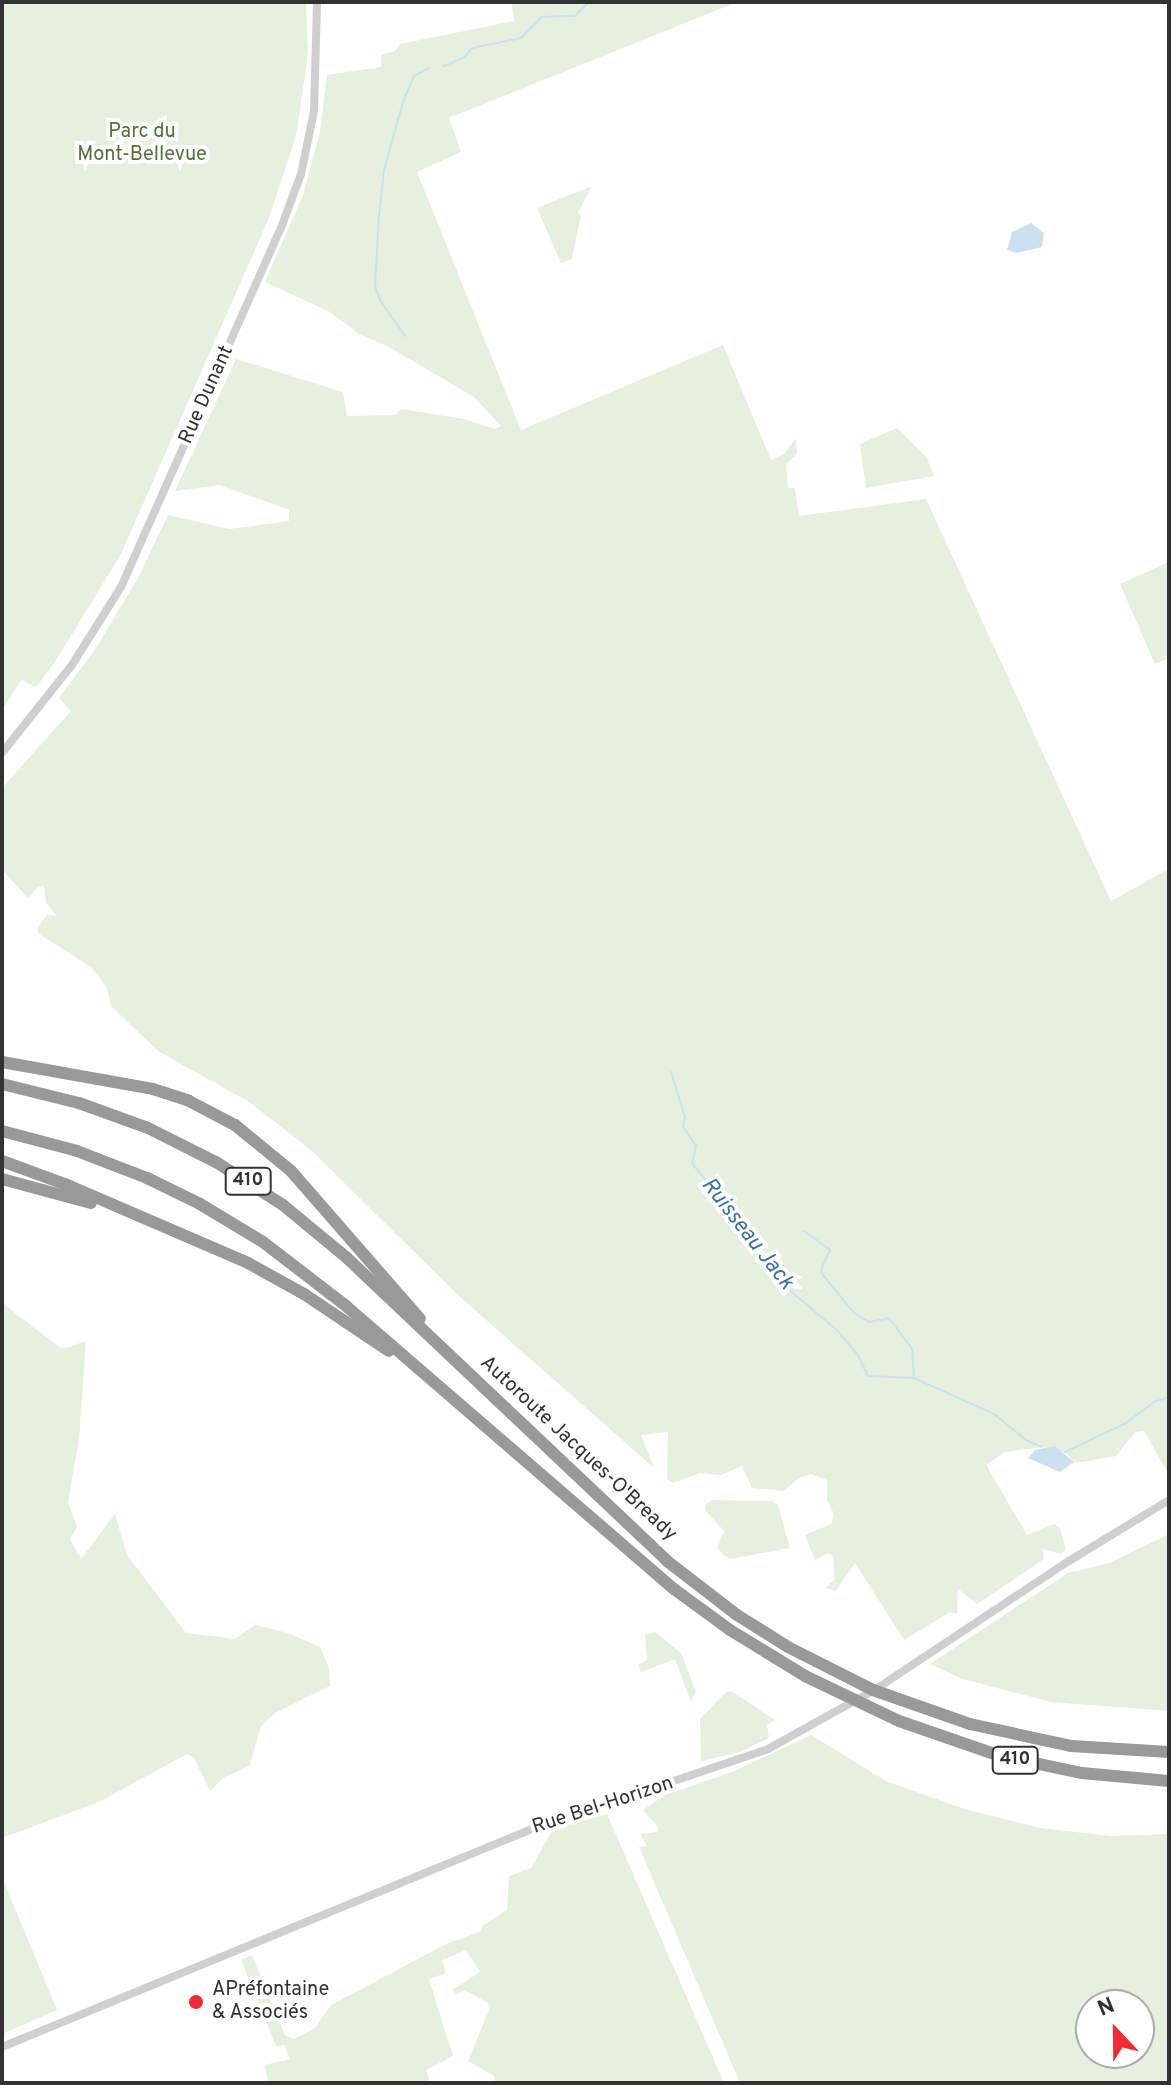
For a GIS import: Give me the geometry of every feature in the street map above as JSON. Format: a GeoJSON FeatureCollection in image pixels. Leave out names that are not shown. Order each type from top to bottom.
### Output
{"type":"FeatureCollection","features":[{"type":"Feature","properties":{"kind":"highway"},"geometry":{"type":"LineString","coordinates":[[2,1054],[44,1068]]}},
{"type":"Feature","properties":{"kind":"highway"},"geometry":{"type":"LineString","coordinates":[[2,1062],[174,1095],[214,1112],[248,1133],[303,1183],[387,1277],[449,1355]]}},
{"type":"Feature","properties":{"kind":"highway","name":"Autoroute Jacques-O'Bready"},"geometry":{"type":"LineString","coordinates":[[2,1084],[64,1098],[121,1117],[188,1147],[233,1172],[325,1238],[690,1580],[775,1639],[888,1696],[970,1724],[1086,1748],[1169,1752]]}},
{"type":"Feature","properties":{"kind":"highway","name":"Autoroute Jacques-O'Bready"},"geometry":{"type":"LineString","coordinates":[[2,1131],[105,1161],[213,1211],[300,1268],[674,1589],[741,1638],[841,1694],[940,1737],[1011,1759],[1096,1776],[1169,1781]]}},
{"type":"Feature","properties":{"kind":"highway"},"geometry":{"type":"LineString","coordinates":[[2,1161],[171,1229],[283,1281],[426,1375]]}},
{"type":"Feature","properties":{"kind":"highway"},"geometry":{"type":"LineString","coordinates":[[2,1179],[62,1193],[171,1229]]}},
{"type":"Feature","properties":{"kind":"street","name":"Rue Dunant"},"geometry":{"type":"LineString","coordinates":[[2,753],[67,672],[121,587],[281,228],[301,174],[314,111],[317,2]]}},
{"type":"Feature","properties":{"kind":"street","name":"Rue Bel-Horizon"},"geometry":{"type":"LineString","coordinates":[[2,2047],[546,1823],[729,1765],[768,1749],[876,1689],[1069,1561],[1169,1500]]}},
{"type":"Feature","properties":{"kind":"green space","name":"Parc du Mont-Bellevue"},"geometry":{"type":"Polygon","coordinates":[[[2,2],[306,2],[308,55],[296,136],[269,218],[121,554],[55,662],[36,687],[21,680],[2,711],[2,2]]]}},
{"type":"Feature","properties":{"kind":"green space"},"geometry":{"type":"Polygon","coordinates":[[[737,2],[449,118],[461,152],[417,172],[521,430],[723,345],[771,460],[783,455],[796,438],[797,454],[786,464],[788,488],[795,488],[799,516],[926,499],[1111,901],[1169,869],[1169,1475],[1144,1431],[1135,1432],[1116,1456],[1082,1462],[1074,1462],[1065,1452],[1043,1447],[1005,1452],[986,1465],[1027,1535],[1054,1524],[1060,1528],[1066,1550],[1061,1554],[1042,1549],[1044,1559],[977,1604],[958,1589],[957,1614],[950,1612],[904,1640],[855,1563],[836,1591],[825,1588],[835,1579],[833,1557],[829,1553],[815,1560],[805,1535],[831,1524],[834,1514],[827,1500],[827,1480],[811,1474],[799,1478],[784,1491],[752,1488],[742,1466],[721,1475],[700,1473],[673,1483],[667,1479],[668,1432],[641,1435],[654,1468],[460,1297],[312,1151],[249,1102],[158,1051],[111,1006],[107,988],[91,967],[39,934],[37,929],[47,915],[57,916],[46,903],[44,886],[38,886],[28,898],[2,870],[2,788],[71,711],[59,698],[96,648],[138,578],[168,515],[229,529],[289,521],[289,510],[220,485],[175,491],[236,359],[343,392],[347,416],[395,415],[402,409],[464,419],[495,429],[501,426],[474,397],[389,347],[359,334],[330,312],[265,282],[303,195],[320,132],[327,75],[381,67],[381,55],[395,51],[400,44],[514,21],[512,4],[737,2]]]}},
{"type":"Feature","properties":{"kind":"green space"},"geometry":{"type":"Polygon","coordinates":[[[592,186],[578,213],[581,215],[572,259],[561,263],[537,208],[592,186]]]}},
{"type":"Feature","properties":{"kind":"green space"},"geometry":{"type":"Polygon","coordinates":[[[897,428],[927,458],[934,476],[866,488],[860,444],[897,428]]]}},
{"type":"Feature","properties":{"kind":"green space"},"geometry":{"type":"Polygon","coordinates":[[[1169,562],[1169,658],[1155,664],[1120,584],[1169,562]]]}},
{"type":"Feature","properties":{"kind":"green space"},"geometry":{"type":"Polygon","coordinates":[[[2,1303],[62,1349],[86,1341],[79,1440],[68,1502],[77,1527],[70,1539],[81,1559],[115,1514],[127,1555],[186,1633],[235,1639],[255,1625],[288,1633],[320,1647],[329,1668],[330,1686],[275,1713],[261,1726],[250,1765],[223,1778],[210,1791],[194,1758],[187,1754],[99,1802],[2,1838],[2,1303]]]}},
{"type":"Feature","properties":{"kind":"green space"},"geometry":{"type":"Polygon","coordinates":[[[712,1500],[771,1501],[778,1505],[790,1548],[731,1559],[723,1555],[717,1548],[724,1531],[705,1510],[705,1505],[712,1500]]]}},
{"type":"Feature","properties":{"kind":"green space"},"geometry":{"type":"Polygon","coordinates":[[[1169,1534],[1169,1711],[1051,1702],[963,1679],[930,1664],[1068,1573],[1109,1563],[1169,1534]]]}},
{"type":"Feature","properties":{"kind":"green space"},"geometry":{"type":"Polygon","coordinates":[[[655,1632],[681,1653],[696,1692],[691,1702],[675,1659],[641,1672],[638,1665],[647,1660],[645,1635],[655,1632]]]}},
{"type":"Feature","properties":{"kind":"green space"},"geometry":{"type":"Polygon","coordinates":[[[731,1691],[775,1720],[767,1725],[769,1738],[740,1752],[701,1761],[700,1719],[725,1693],[731,1691]]]}},
{"type":"Feature","properties":{"kind":"green space"},"geometry":{"type":"Polygon","coordinates":[[[811,1735],[888,1782],[965,1809],[1041,1828],[1110,1836],[1169,1834],[1169,2083],[740,2083],[639,1847],[647,1846],[640,1834],[658,1832],[658,1827],[643,1810],[665,1795],[732,1772],[811,1735]]]}},
{"type":"Feature","properties":{"kind":"green space"},"geometry":{"type":"Polygon","coordinates":[[[607,1814],[724,2083],[495,2083],[494,2076],[468,2061],[489,2010],[488,2003],[464,1990],[456,1994],[452,1990],[480,1972],[466,1950],[442,1960],[446,1973],[429,1979],[453,2056],[426,2070],[430,2083],[268,2083],[265,2065],[290,2059],[284,2045],[276,2046],[241,1960],[252,1955],[285,2035],[294,2039],[315,2028],[331,2005],[446,1944],[481,1931],[482,1926],[507,1910],[509,1876],[531,1868],[553,1829],[607,1814]]]}},
{"type":"Feature","properties":{"kind":"green space"},"geometry":{"type":"Polygon","coordinates":[[[2,1877],[57,2010],[2,2034],[2,1877]]]}},
{"type":"Feature","properties":{"kind":"water"},"geometry":{"type":"Polygon","coordinates":[[[1031,223],[1044,233],[1042,247],[1016,253],[1007,250],[1012,232],[1031,223]]]}},
{"type":"Feature","properties":{"kind":"water"},"geometry":{"type":"Polygon","coordinates":[[[1055,1446],[1074,1462],[1060,1472],[1028,1458],[1035,1450],[1055,1446]]]}},
{"type":"Feature","properties":{"kind":"waterway"},"geometry":{"type":"LineString","coordinates":[[444,66],[464,57],[472,48],[521,38],[542,17],[575,16],[589,2]]}},
{"type":"Feature","properties":{"kind":"waterway"},"geometry":{"type":"LineString","coordinates":[[405,336],[380,300],[375,286],[379,215],[384,170],[403,102],[414,76],[429,68]]}},
{"type":"Feature","properties":{"kind":"waterway","name":"Ruisseau Jack"},"geometry":{"type":"LineString","coordinates":[[671,1072],[685,1117],[683,1126],[696,1146],[692,1163],[743,1226],[782,1284],[837,1330],[858,1355],[868,1376],[914,1378],[994,1414],[1026,1440],[1042,1447]]}},
{"type":"Feature","properties":{"kind":"waterway"},"geometry":{"type":"LineString","coordinates":[[804,1231],[830,1250],[821,1270],[854,1313],[869,1322],[889,1318],[912,1348],[914,1378]]}},
{"type":"Feature","properties":{"kind":"waterway","name":"Ruisseau Jack"},"geometry":{"type":"LineString","coordinates":[[1065,1452],[1126,1423],[1154,1402],[1169,1397]]}},
{"type":"Feature","properties":{"kind":"place","name":"APréfontaine & Associés"},"geometry":{"type":"Point","coordinates":[196,2002]}}]}
